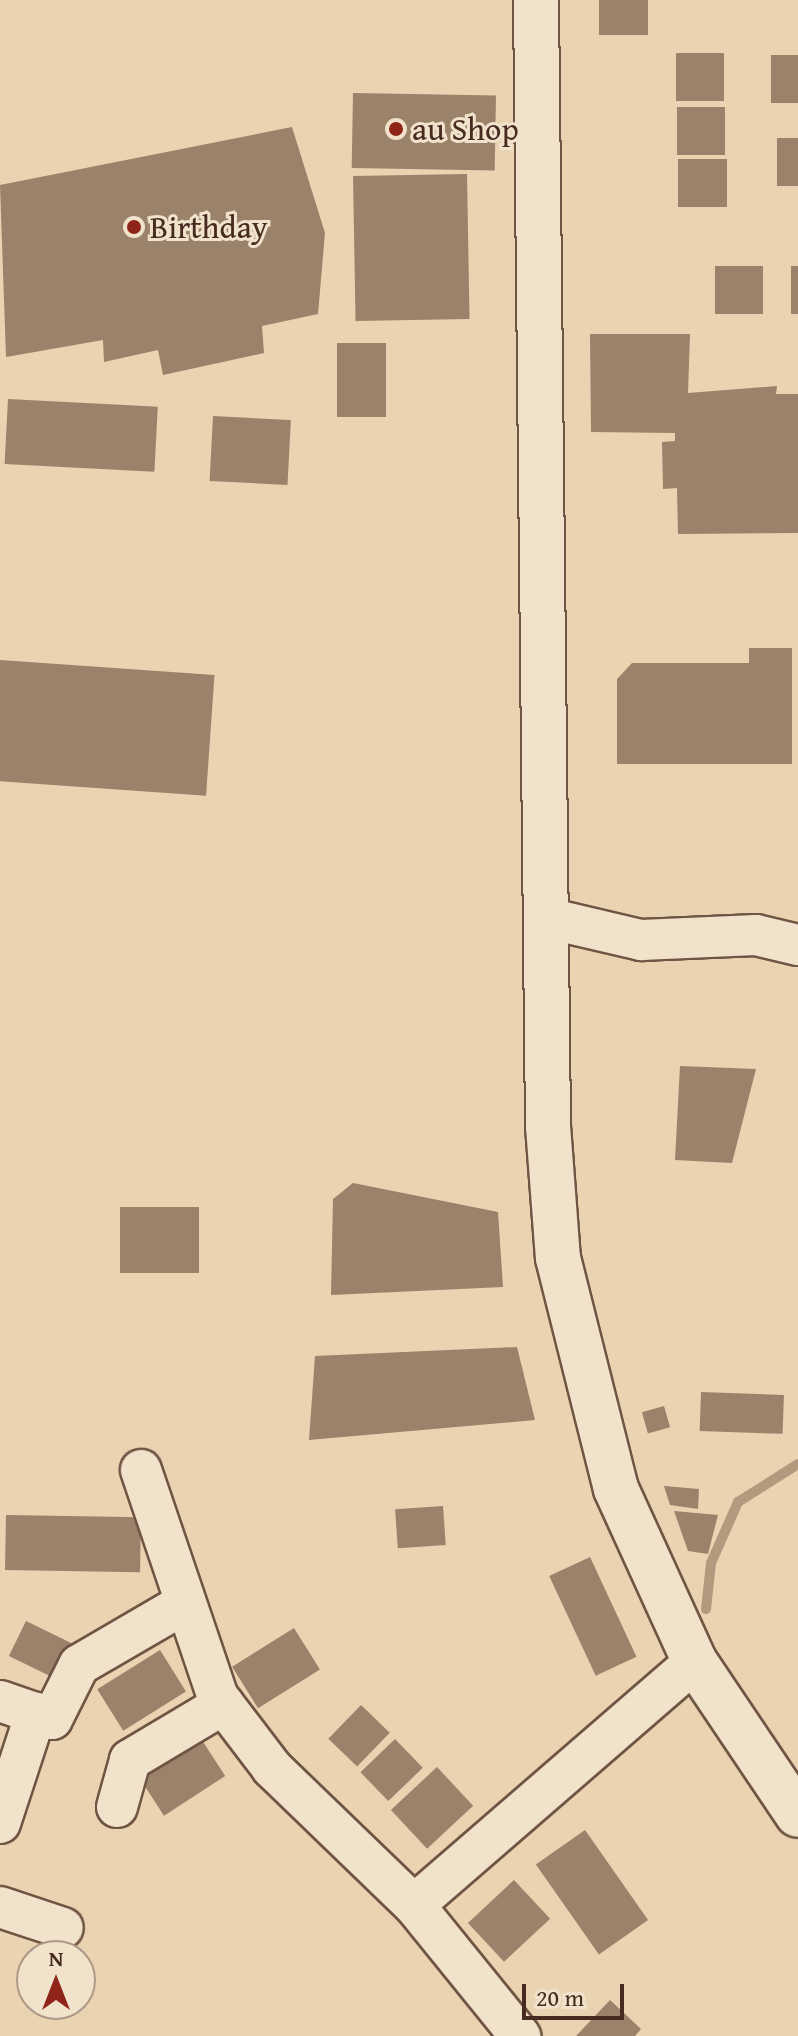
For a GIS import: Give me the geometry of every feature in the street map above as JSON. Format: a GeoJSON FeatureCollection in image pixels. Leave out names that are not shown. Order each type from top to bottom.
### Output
{"type":"FeatureCollection","features":[{"type":"Feature","properties":{"kind":"street"},"geometry":{"type":"LineString","coordinates":[[536,0],[548,1126],[558,1258],[616,1489],[695,1662],[798,1815]]}},
{"type":"Feature","properties":{"kind":"street"},"geometry":{"type":"LineString","coordinates":[[547,918],[641,940],[756,935],[798,945]]}},
{"type":"Feature","properties":{"kind":"street"},"geometry":{"type":"LineString","coordinates":[[141,1470],[184,1604],[224,1704],[272,1768],[414,1905],[520,2036]]}},
{"type":"Feature","properties":{"kind":"street"},"geometry":{"type":"LineString","coordinates":[[0,1823],[18,1707],[52,1719],[79,1665],[184,1604]]}},
{"type":"Feature","properties":{"kind":"street"},"geometry":{"type":"LineString","coordinates":[[414,1905],[695,1662]]}},
{"type":"Feature","properties":{"kind":"street"},"geometry":{"type":"LineString","coordinates":[[117,1807],[130,1760],[224,1704]]}},
{"type":"Feature","properties":{"kind":"street"},"geometry":{"type":"LineString","coordinates":[[0,1907],[63,1928]]}},
{"type":"Feature","properties":{"kind":"building"},"geometry":{"type":"Polygon","coordinates":[[[599,0],[648,0],[648,35],[599,35],[599,0]]]}},
{"type":"Feature","properties":{"kind":"building"},"geometry":{"type":"Polygon","coordinates":[[[676,53],[724,53],[724,101],[676,101],[676,53]]]}},
{"type":"Feature","properties":{"kind":"building"},"geometry":{"type":"Polygon","coordinates":[[[771,55],[798,55],[798,103],[771,103],[771,55]]]}},
{"type":"Feature","properties":{"kind":"building"},"geometry":{"type":"Polygon","coordinates":[[[353,93],[496,95],[495,170],[352,168],[353,93]]]}},
{"type":"Feature","properties":{"kind":"building"},"geometry":{"type":"Polygon","coordinates":[[[677,107],[725,107],[725,155],[677,155],[677,107]]]}},
{"type":"Feature","properties":{"kind":"building"},"geometry":{"type":"Polygon","coordinates":[[[292,127],[325,233],[318,314],[262,326],[264,353],[163,375],[158,350],[104,362],[103,340],[6,357],[0,185],[292,127]]]}},
{"type":"Feature","properties":{"kind":"building"},"geometry":{"type":"Polygon","coordinates":[[[777,138],[798,138],[798,186],[777,186],[777,138]]]}},
{"type":"Feature","properties":{"kind":"building"},"geometry":{"type":"Polygon","coordinates":[[[678,159],[727,159],[727,207],[678,207],[678,159]]]}},
{"type":"Feature","properties":{"kind":"building"},"geometry":{"type":"Polygon","coordinates":[[[467,174],[470,319],[356,321],[353,176],[467,174]]]}},
{"type":"Feature","properties":{"kind":"building"},"geometry":{"type":"Polygon","coordinates":[[[715,266],[763,266],[763,314],[715,314],[715,266]]]}},
{"type":"Feature","properties":{"kind":"building"},"geometry":{"type":"Polygon","coordinates":[[[791,266],[798,266],[798,314],[791,314],[791,266]]]}},
{"type":"Feature","properties":{"kind":"building"},"geometry":{"type":"Polygon","coordinates":[[[590,334],[690,334],[688,393],[777,386],[776,394],[798,394],[798,533],[678,534],[677,488],[663,489],[662,442],[675,441],[675,433],[591,432],[590,334]]]}},
{"type":"Feature","properties":{"kind":"building"},"geometry":{"type":"Polygon","coordinates":[[[337,343],[386,343],[386,417],[337,417],[337,343]]]}},
{"type":"Feature","properties":{"kind":"building"},"geometry":{"type":"Polygon","coordinates":[[[8,399],[158,407],[154,472],[5,464],[8,399]]]}},
{"type":"Feature","properties":{"kind":"building"},"geometry":{"type":"Polygon","coordinates":[[[213,416],[291,420],[287,485],[210,481],[213,416]]]}},
{"type":"Feature","properties":{"kind":"building"},"geometry":{"type":"Polygon","coordinates":[[[749,648],[792,648],[792,764],[617,764],[617,679],[632,663],[749,663],[749,648]]]}},
{"type":"Feature","properties":{"kind":"building"},"geometry":{"type":"Polygon","coordinates":[[[0,660],[214,675],[206,796],[0,781],[0,660]]]}},
{"type":"Feature","properties":{"kind":"building"},"geometry":{"type":"Polygon","coordinates":[[[680,1066],[756,1069],[732,1163],[675,1160],[680,1066]]]}},
{"type":"Feature","properties":{"kind":"building"},"geometry":{"type":"Polygon","coordinates":[[[353,1183],[498,1212],[503,1287],[331,1295],[333,1199],[353,1183]]]}},
{"type":"Feature","properties":{"kind":"building"},"geometry":{"type":"Polygon","coordinates":[[[120,1207],[199,1207],[199,1273],[120,1273],[120,1207]]]}},
{"type":"Feature","properties":{"kind":"building"},"geometry":{"type":"Polygon","coordinates":[[[517,1347],[535,1420],[309,1440],[315,1356],[517,1347]]]}},
{"type":"Feature","properties":{"kind":"building"},"geometry":{"type":"Polygon","coordinates":[[[701,1392],[784,1395],[783,1434],[700,1431],[701,1392]]]}},
{"type":"Feature","properties":{"kind":"building"},"geometry":{"type":"Polygon","coordinates":[[[664,1406],[670,1427],[648,1433],[642,1412],[664,1406]]]}},
{"type":"Feature","properties":{"kind":"building"},"geometry":{"type":"Polygon","coordinates":[[[664,1486],[699,1489],[698,1509],[670,1505],[664,1486]]]}},
{"type":"Feature","properties":{"kind":"building"},"geometry":{"type":"Polygon","coordinates":[[[443,1506],[446,1545],[398,1548],[395,1509],[443,1506]]]}},
{"type":"Feature","properties":{"kind":"building"},"geometry":{"type":"Polygon","coordinates":[[[674,1511],[718,1515],[708,1554],[688,1551],[674,1511]]]}},
{"type":"Feature","properties":{"kind":"building"},"geometry":{"type":"Polygon","coordinates":[[[6,1515],[141,1517],[140,1572],[5,1570],[6,1515]]]}},
{"type":"Feature","properties":{"kind":"building"},"geometry":{"type":"Polygon","coordinates":[[[590,1557],[636,1657],[596,1676],[549,1576],[590,1557]]]}},
{"type":"Feature","properties":{"kind":"building"},"geometry":{"type":"Polygon","coordinates":[[[26,1621],[73,1644],[56,1679],[9,1656],[26,1621]]]}},
{"type":"Feature","properties":{"kind":"building"},"geometry":{"type":"Polygon","coordinates":[[[294,1628],[320,1670],[258,1708],[232,1667],[294,1628]]]}},
{"type":"Feature","properties":{"kind":"building"},"geometry":{"type":"Polygon","coordinates":[[[160,1650],[186,1692],[123,1731],[97,1689],[160,1650]]]}},
{"type":"Feature","properties":{"kind":"building"},"geometry":{"type":"Polygon","coordinates":[[[361,1705],[390,1733],[357,1767],[328,1739],[361,1705]]]}},
{"type":"Feature","properties":{"kind":"building"},"geometry":{"type":"Polygon","coordinates":[[[198,1734],[225,1776],[164,1816],[137,1774],[198,1734]]]}},
{"type":"Feature","properties":{"kind":"building"},"geometry":{"type":"Polygon","coordinates":[[[395,1739],[423,1768],[388,1801],[360,1772],[395,1739]]]}},
{"type":"Feature","properties":{"kind":"building"},"geometry":{"type":"Polygon","coordinates":[[[437,1767],[473,1806],[427,1849],[391,1810],[437,1767]]]}},
{"type":"Feature","properties":{"kind":"building"},"geometry":{"type":"Polygon","coordinates":[[[585,1830],[648,1920],[599,1955],[536,1864],[585,1830]]]}},
{"type":"Feature","properties":{"kind":"building"},"geometry":{"type":"Polygon","coordinates":[[[514,1880],[550,1919],[504,1962],[468,1923],[514,1880]]]}},
{"type":"Feature","properties":{"kind":"building"},"geometry":{"type":"Polygon","coordinates":[[[610,2000],[641,2029],[635,2036],[576,2036],[610,2000]]]}},
{"type":"Feature","properties":{"kind":"waterway"},"geometry":{"type":"LineString","coordinates":[[706,1609],[711,1563],[738,1502],[798,1464]]}},
{"type":"Feature","properties":{"kind":"place","name":"au Shop"},"geometry":{"type":"Point","coordinates":[396,129]}},
{"type":"Feature","properties":{"kind":"place","name":"Birthday"},"geometry":{"type":"Point","coordinates":[134,227]}}]}
